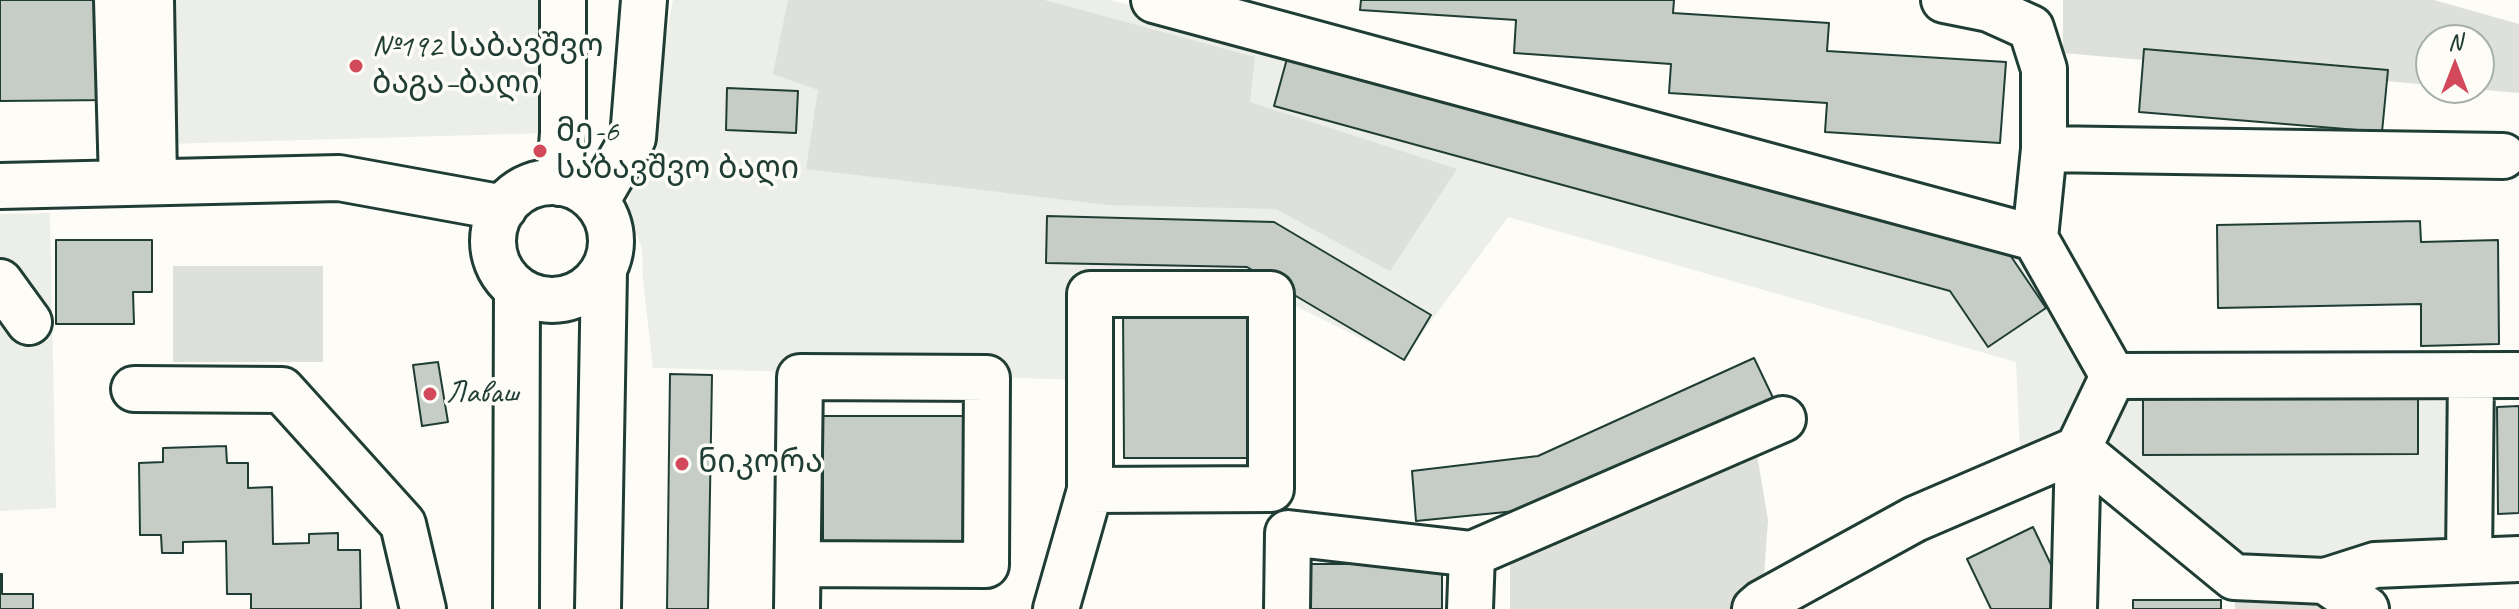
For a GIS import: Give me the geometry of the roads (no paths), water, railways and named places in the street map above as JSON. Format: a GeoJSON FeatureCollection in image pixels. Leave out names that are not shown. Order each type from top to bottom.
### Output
{"type":"FeatureCollection","features":[{"type":"Feature","properties":{"kind":"street"},"geometry":{"type":"LineString","coordinates":[[117,0],[138,182]]}},
{"type":"Feature","properties":{"kind":"street"},"geometry":{"type":"LineString","coordinates":[[138,182],[151,0]]}},
{"type":"Feature","properties":{"kind":"street"},"geometry":{"type":"LineString","coordinates":[[563,0],[563,133],[578,193]]}},
{"type":"Feature","properties":{"kind":"street"},"geometry":{"type":"LineString","coordinates":[[578,193],[633,138],[644,0]]}},
{"type":"Feature","properties":{"kind":"street"},"geometry":{"type":"LineString","coordinates":[[1154,0],[2035,238]]}},
{"type":"Feature","properties":{"kind":"street"},"geometry":{"type":"LineString","coordinates":[[1944,0],[1989,9],[2031,28],[2044,69],[2044,149],[2035,238],[2113,376]]}},
{"type":"Feature","properties":{"kind":"street"},"geometry":{"type":"LineString","coordinates":[[2044,149],[2503,156]]}},
{"type":"Feature","properties":{"kind":"street"},"geometry":{"type":"LineString","coordinates":[[0,186],[339,178],[504,208]]}},
{"type":"Feature","properties":{"kind":"street"},"geometry":{"type":"LineString","coordinates":[[598,609],[604,271],[611,252],[607,219],[578,193],[538,184],[510,200],[504,208],[494,237],[495,256],[503,274],[517,289],[535,298],[554,300],[574,297],[591,286],[604,271]]}},
{"type":"Feature","properties":{"kind":"street"},"geometry":{"type":"LineString","coordinates":[[0,282],[29,322]]}},
{"type":"Feature","properties":{"kind":"street"},"geometry":{"type":"LineString","coordinates":[[516,609],[517,289]]}},
{"type":"Feature","properties":{"kind":"street"},"geometry":{"type":"LineString","coordinates":[[1056,609],[1090,490],[1090,294],[1271,294],[1271,489],[1090,490]]}},
{"type":"Feature","properties":{"kind":"street"},"geometry":{"type":"LineString","coordinates":[[2469,559],[2471,375]]}},
{"type":"Feature","properties":{"kind":"street"},"geometry":{"type":"LineString","coordinates":[[2113,376],[2519,375]]}},
{"type":"Feature","properties":{"kind":"street"},"geometry":{"type":"LineString","coordinates":[[2074,609],[2078,449],[2113,376]]}},
{"type":"Feature","properties":{"kind":"street"},"geometry":{"type":"LineString","coordinates":[[797,609],[800,377],[987,378],[986,565],[799,564]]}},
{"type":"Feature","properties":{"kind":"street"},"geometry":{"type":"LineString","coordinates":[[134,389],[282,390],[403,524],[423,609]]}},
{"type":"Feature","properties":{"kind":"street"},"geometry":{"type":"LineString","coordinates":[[1287,609],[1288,533],[1472,554],[1783,419]]}},
{"type":"Feature","properties":{"kind":"street"},"geometry":{"type":"LineString","coordinates":[[2078,449],[2234,593],[2325,581],[2375,565],[2519,559]]}},
{"type":"Feature","properties":{"kind":"street"},"geometry":{"type":"LineString","coordinates":[[1755,609],[1915,519],[2078,449]]}},
{"type":"Feature","properties":{"kind":"street"},"geometry":{"type":"LineString","coordinates":[[1470,609],[1472,554]]}},
{"type":"Feature","properties":{"kind":"street"},"geometry":{"type":"LineString","coordinates":[[2325,581],[2366,609]]}},
{"type":"Feature","properties":{"kind":"place","name":"№192 საბავშვო ბაგა–ბაღი"},"geometry":{"type":"Point","coordinates":[356,66]}},
{"type":"Feature","properties":{"kind":"place","name":"მე-6 საბავშვო ბაღი"},"geometry":{"type":"Point","coordinates":[540,151]}},
{"type":"Feature","properties":{"kind":"place","name":"Лаваш"},"geometry":{"type":"Point","coordinates":[430,394]}},
{"type":"Feature","properties":{"kind":"place","name":"ნიკორა"},"geometry":{"type":"Point","coordinates":[682,464]}}]}
